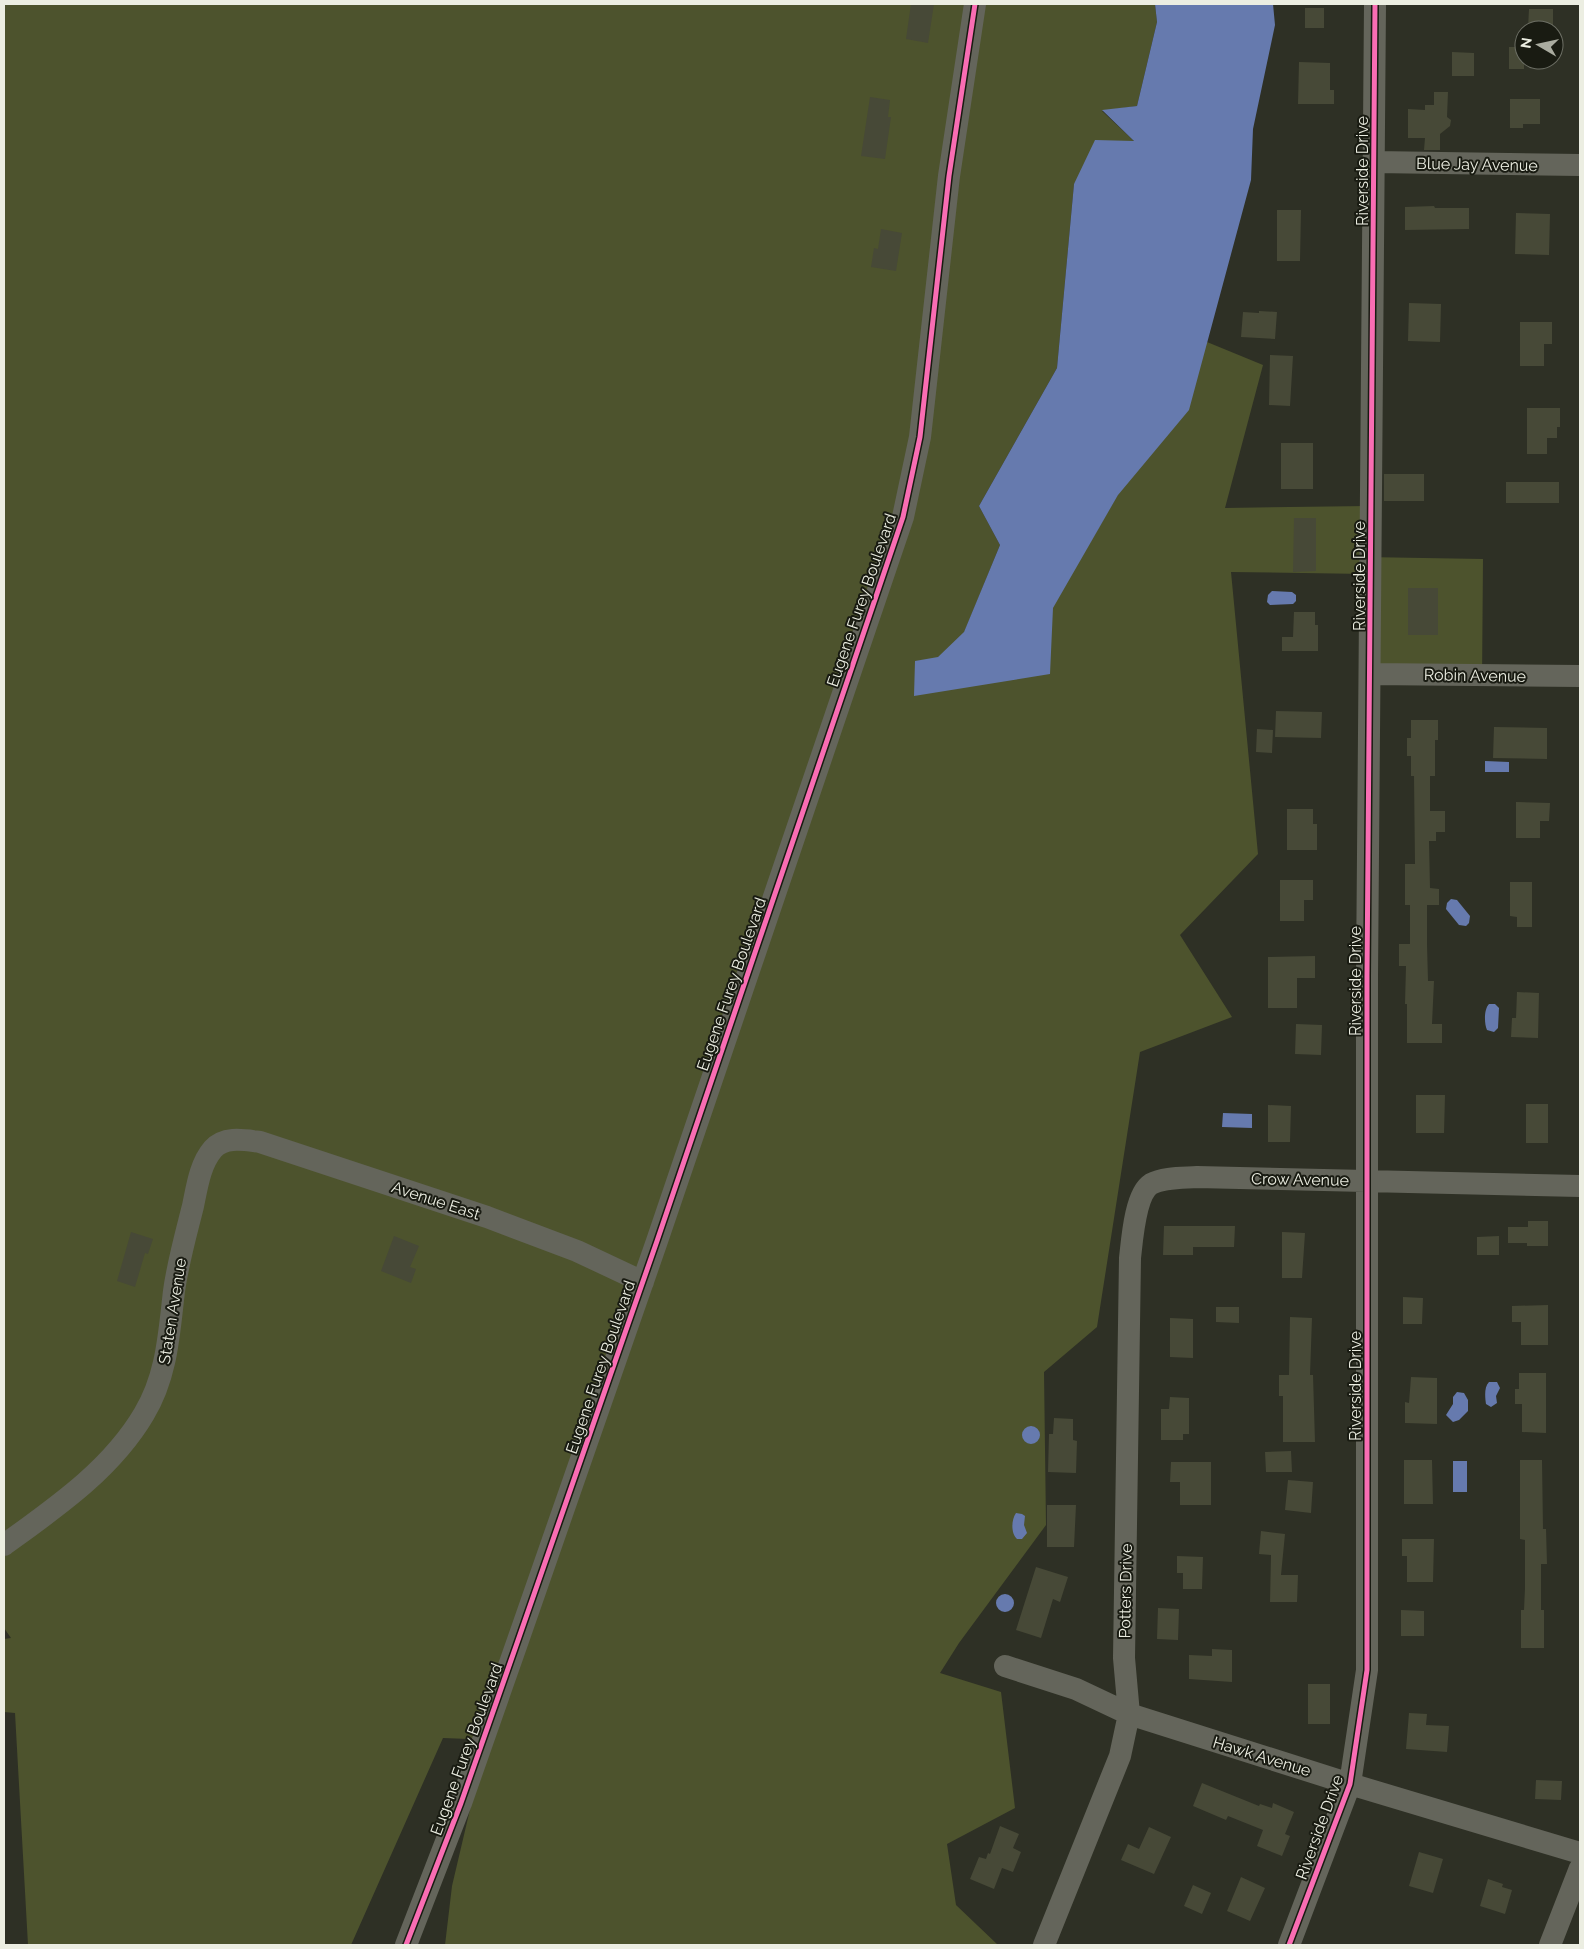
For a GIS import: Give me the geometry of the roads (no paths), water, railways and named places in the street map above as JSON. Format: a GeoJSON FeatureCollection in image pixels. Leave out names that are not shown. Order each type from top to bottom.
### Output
{"type":"FeatureCollection","features":[{"type":"Feature","properties":{"kind":"street","name":"Eugene Furey Boulevard"},"geometry":{"type":"LineString","coordinates":[[406,1945],[461,1803],[643,1282],[903,517],[920,437],[949,176],[975,4]]}},
{"type":"Feature","properties":{"kind":"street","name":"Riverside Drive"},"geometry":{"type":"LineString","coordinates":[[1289,1945],[1350,1784],[1367,1670],[1367,976],[1371,674],[1375,4]]}},
{"type":"Feature","properties":{"kind":"street","name":"Blue Jay Avenue"},"geometry":{"type":"LineString","coordinates":[[1375,162],[1580,165]]}},
{"type":"Feature","properties":{"kind":"street","name":"Robin Avenue"},"geometry":{"type":"LineString","coordinates":[[1371,674],[1580,676]]}},
{"type":"Feature","properties":{"kind":"street","name":"Avenue East"},"geometry":{"type":"LineString","coordinates":[[224,1142],[235,1139],[260,1142],[487,1217],[577,1251],[643,1282]]}},
{"type":"Feature","properties":{"kind":"street","name":"Staten Avenue"},"geometry":{"type":"LineString","coordinates":[[4,1545],[65,1500],[102,1466],[128,1437],[144,1414],[155,1393],[163,1369],[169,1342],[179,1262],[199,1180],[207,1158],[214,1148],[224,1142]]}},
{"type":"Feature","properties":{"kind":"street","name":"Crow Avenue"},"geometry":{"type":"LineString","coordinates":[[1135,1221],[1144,1192],[1150,1185],[1161,1180],[1197,1176],[1580,1186]]}},
{"type":"Feature","properties":{"kind":"street","name":"Potters Drive"},"geometry":{"type":"LineString","coordinates":[[1044,1945],[1120,1756],[1129,1714],[1124,1658],[1130,1258],[1135,1221]]}},
{"type":"Feature","properties":{"kind":"street","name":"Hawk Avenue"},"geometry":{"type":"LineString","coordinates":[[1005,1666],[1076,1689],[1129,1714],[1350,1784],[1580,1853]]}},
{"type":"Feature","properties":{"kind":"street"},"geometry":{"type":"LineString","coordinates":[[1550,1945],[1580,1868]]}},
{"type":"Feature","properties":{"kind":"water"},"geometry":{"type":"Polygon","coordinates":[[[1155,4],[1273,4],[1275,25],[1253,129],[1251,180],[1189,410],[1118,495],[1053,608],[1050,674],[914,696],[915,661],[938,657],[964,632],[1000,545],[979,506],[1057,368],[1074,184],[1095,140],[1134,141],[1102,110],[1137,106],[1157,22],[1155,4]]]}},
{"type":"Feature","properties":{"kind":"water"},"geometry":{"type":"Polygon","coordinates":[[[1272,591],[1292,592],[1296,595],[1296,601],[1293,604],[1270,605],[1267,602],[1268,595],[1272,591]]]}},
{"type":"Feature","properties":{"kind":"water"},"geometry":{"type":"Polygon","coordinates":[[[1485,761],[1509,762],[1509,772],[1485,772],[1485,761]]]}},
{"type":"Feature","properties":{"kind":"water"},"geometry":{"type":"Polygon","coordinates":[[[1451,899],[1457,900],[1470,916],[1469,923],[1466,926],[1459,925],[1446,909],[1447,903],[1451,899]]]}},
{"type":"Feature","properties":{"kind":"water"},"geometry":{"type":"Polygon","coordinates":[[[1489,1004],[1495,1004],[1499,1008],[1498,1028],[1494,1032],[1487,1030],[1485,1024],[1485,1013],[1489,1004]]]}},
{"type":"Feature","properties":{"kind":"water"},"geometry":{"type":"Polygon","coordinates":[[[1223,1113],[1252,1114],[1252,1128],[1222,1127],[1223,1113]]]}},
{"type":"Feature","properties":{"kind":"water"},"geometry":{"type":"Polygon","coordinates":[[[1489,1382],[1497,1382],[1500,1388],[1496,1396],[1497,1403],[1491,1407],[1486,1404],[1485,1398],[1489,1382]]]}},
{"type":"Feature","properties":{"kind":"water"},"geometry":{"type":"Polygon","coordinates":[[[1457,1392],[1464,1393],[1468,1400],[1468,1411],[1459,1420],[1453,1422],[1446,1415],[1453,1404],[1453,1397],[1457,1392]]]}},
{"type":"Feature","properties":{"kind":"water"},"geometry":{"type":"Polygon","coordinates":[[[1027,1426],[1035,1426],[1040,1431],[1038,1442],[1027,1444],[1022,1439],[1022,1431],[1027,1426]]]}},
{"type":"Feature","properties":{"kind":"water"},"geometry":{"type":"Polygon","coordinates":[[[1453,1461],[1467,1461],[1467,1492],[1453,1492],[1453,1461]]]}},
{"type":"Feature","properties":{"kind":"water"},"geometry":{"type":"Polygon","coordinates":[[[1016,1513],[1025,1516],[1024,1525],[1027,1533],[1022,1539],[1015,1537],[1012,1527],[1016,1513]]]}},
{"type":"Feature","properties":{"kind":"water"},"geometry":{"type":"Polygon","coordinates":[[[1001,1594],[1009,1594],[1014,1599],[1012,1610],[1001,1612],[996,1607],[996,1599],[1001,1594]]]}}]}
